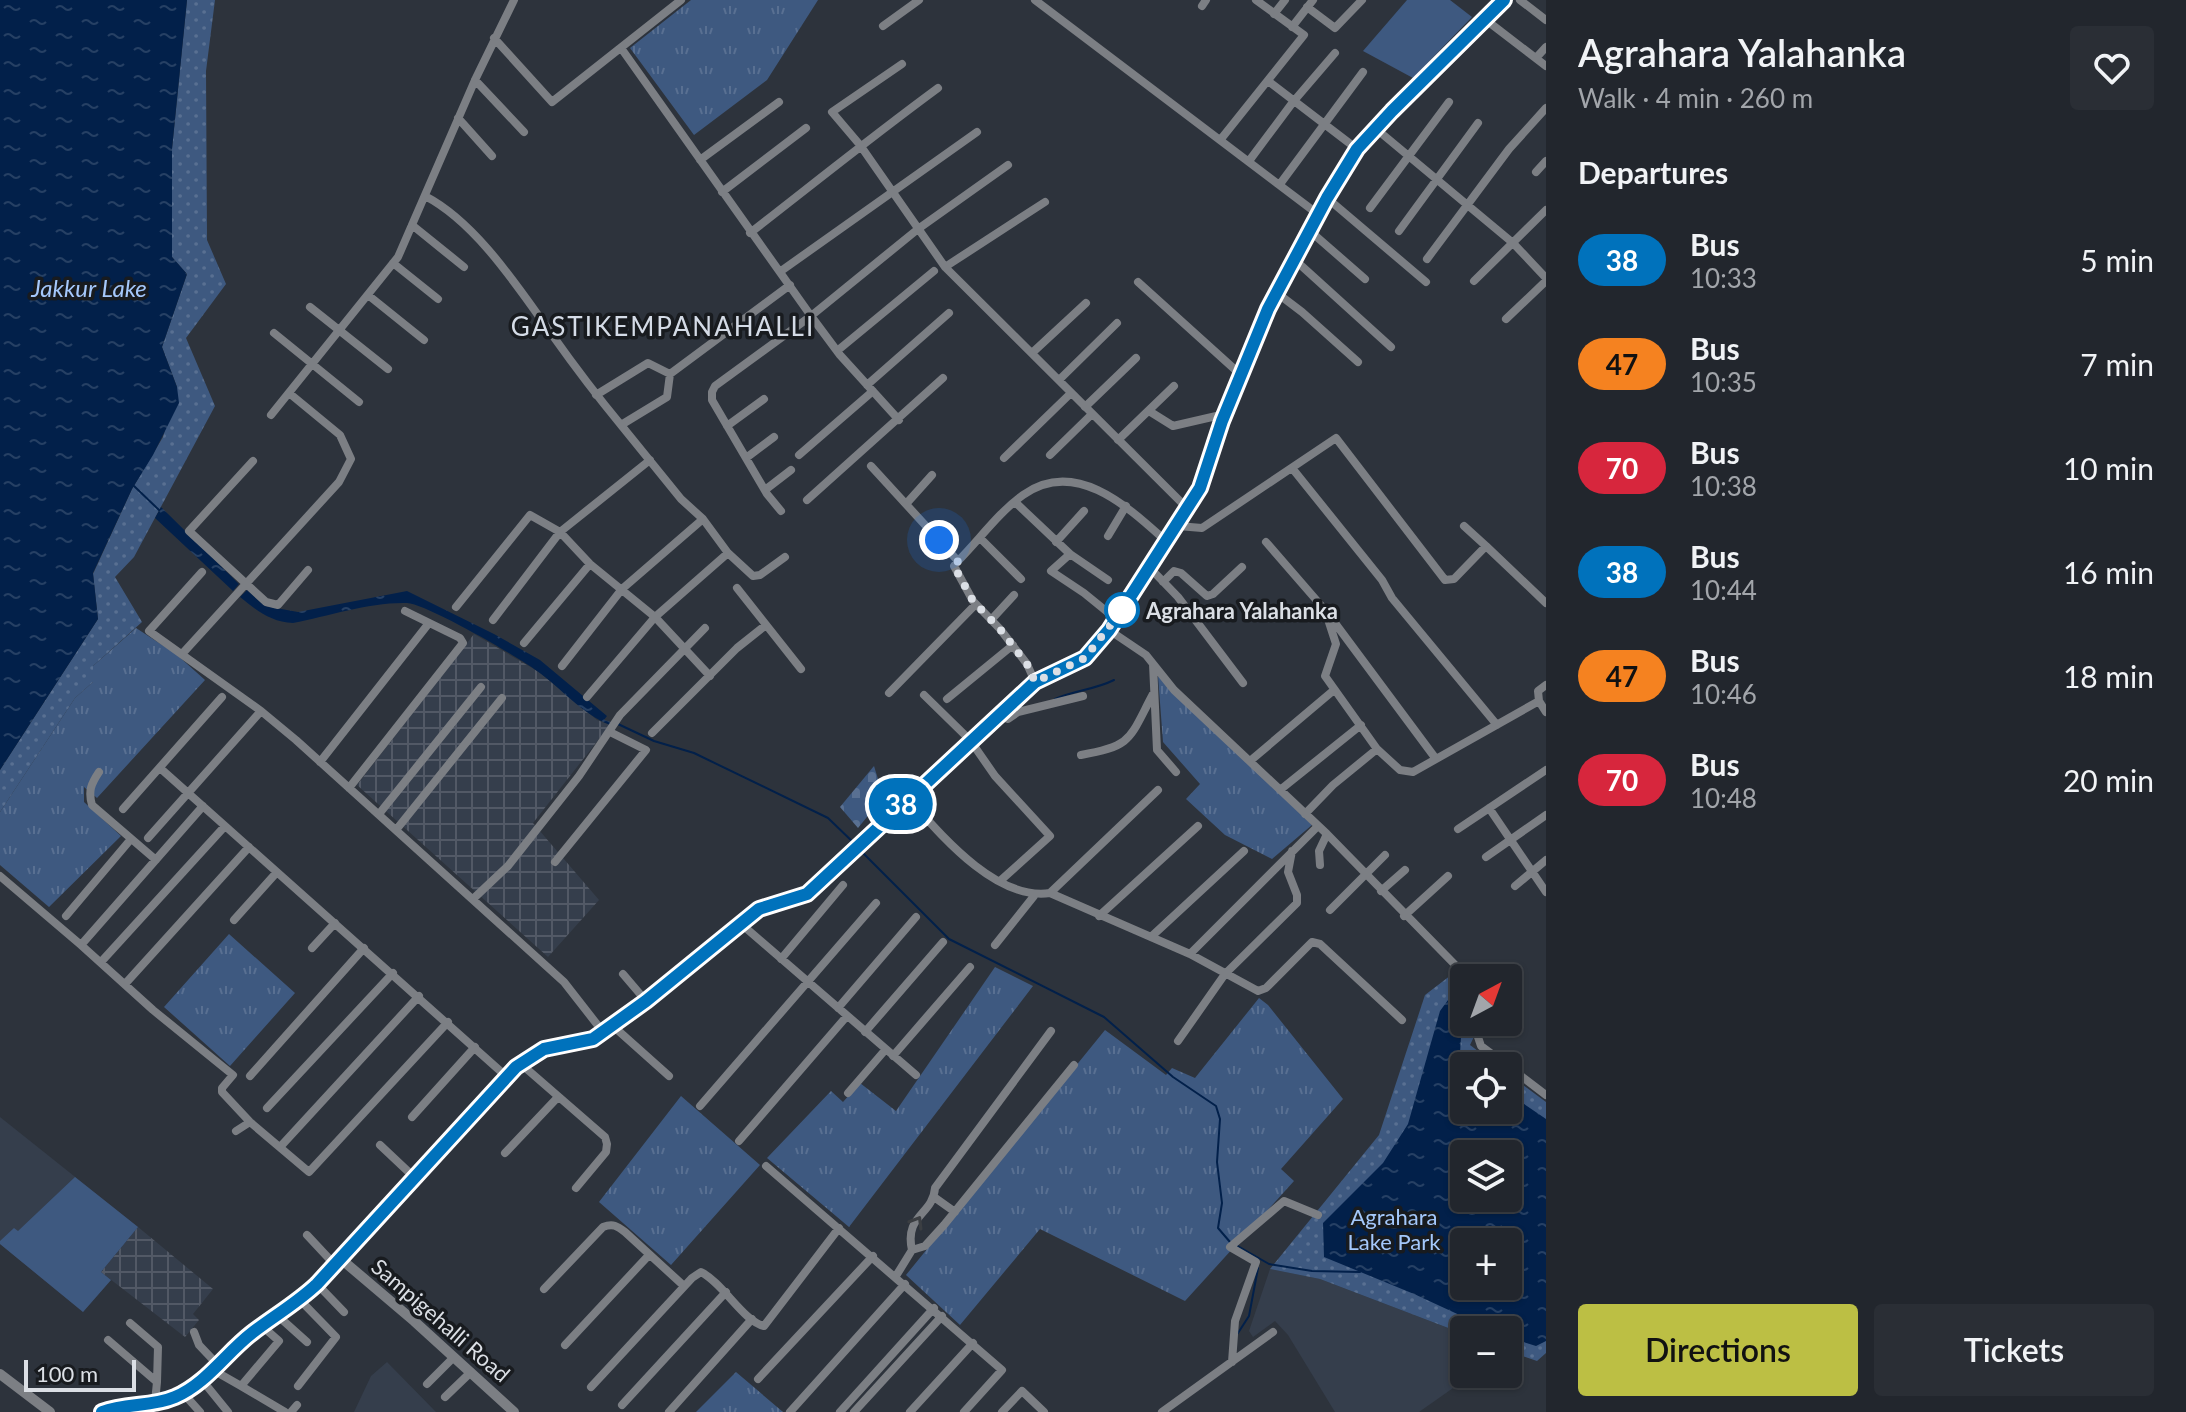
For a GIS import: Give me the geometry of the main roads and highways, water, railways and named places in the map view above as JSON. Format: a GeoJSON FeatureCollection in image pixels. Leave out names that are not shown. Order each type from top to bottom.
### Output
{"type":"FeatureCollection","features":[{"type":"Feature","properties":{"kind":"water","name":"Jakkur Lake"},"geometry":{"type":"Polygon","coordinates":[[[0,0],[187,0],[172,149],[172,257],[187,274],[162,347],[177,387],[179,403],[132,489],[93,573],[98,619],[0,770],[0,0]]]}},
{"type":"Feature","properties":{"kind":"water"},"geometry":{"type":"Polygon","coordinates":[[[161,507],[239,584],[233,591],[155,518],[161,507]]]}},
{"type":"Feature","properties":{"kind":"water"},"geometry":{"type":"Polygon","coordinates":[[[247,590],[265,606],[298,612],[407,591],[540,660],[607,716],[604,720],[611,722],[610,725],[590,714],[537,671],[452,621],[418,606],[407,603],[379,605],[293,623],[271,618],[252,607],[240,597],[247,590]]]}},
{"type":"Feature","properties":{"kind":"water"},"geometry":{"type":"Polygon","coordinates":[[[1450,997],[1450,1036],[1461,1036],[1460,1052],[1450,1052],[1450,1124],[1522,1124],[1522,1103],[1546,1119],[1546,1341],[1536,1346],[1522,1342],[1522,1316],[1462,1316],[1324,1257],[1323,1223],[1383,1163],[1408,1124],[1440,1011],[1450,997]]]}},
{"type":"Feature","properties":{"kind":"waterway"},"geometry":{"type":"LineString","coordinates":[[134,486],[159,510]]}},
{"type":"Feature","properties":{"kind":"waterway"},"geometry":{"type":"LineString","coordinates":[[1055,699],[1114,680]]}},
{"type":"Feature","properties":{"kind":"waterway"},"geometry":{"type":"LineString","coordinates":[[618,724],[654,741],[694,753],[828,818],[856,845]]}},
{"type":"Feature","properties":{"kind":"waterway"},"geometry":{"type":"LineString","coordinates":[[860,850],[949,939],[1104,1017],[1173,1077],[1216,1106],[1220,1119],[1217,1162],[1222,1203],[1218,1228],[1230,1242]]}},
{"type":"Feature","properties":{"kind":"waterway"},"geometry":{"type":"LineString","coordinates":[[1236,1245],[1269,1264],[1312,1271],[1360,1272]]}},
{"type":"Feature","properties":{"kind":"waterway"},"geometry":{"type":"LineString","coordinates":[[1238,1333],[1249,1316],[1258,1268]]}},
{"type":"Feature","properties":{"kind":"place","name":"Agrahara Yalahanka"},"geometry":{"type":"Point","coordinates":[1122,610]}},
{"type":"Feature","properties":{"kind":"district","name":"GASTIKEMPANAHALLI"},"geometry":{"type":"Point","coordinates":[663,326]}},
{"type":"Feature","properties":{"kind":"park label","name":"Agrahara Lake Park"},"geometry":{"type":"Point","coordinates":[1394,1228]}}]}
